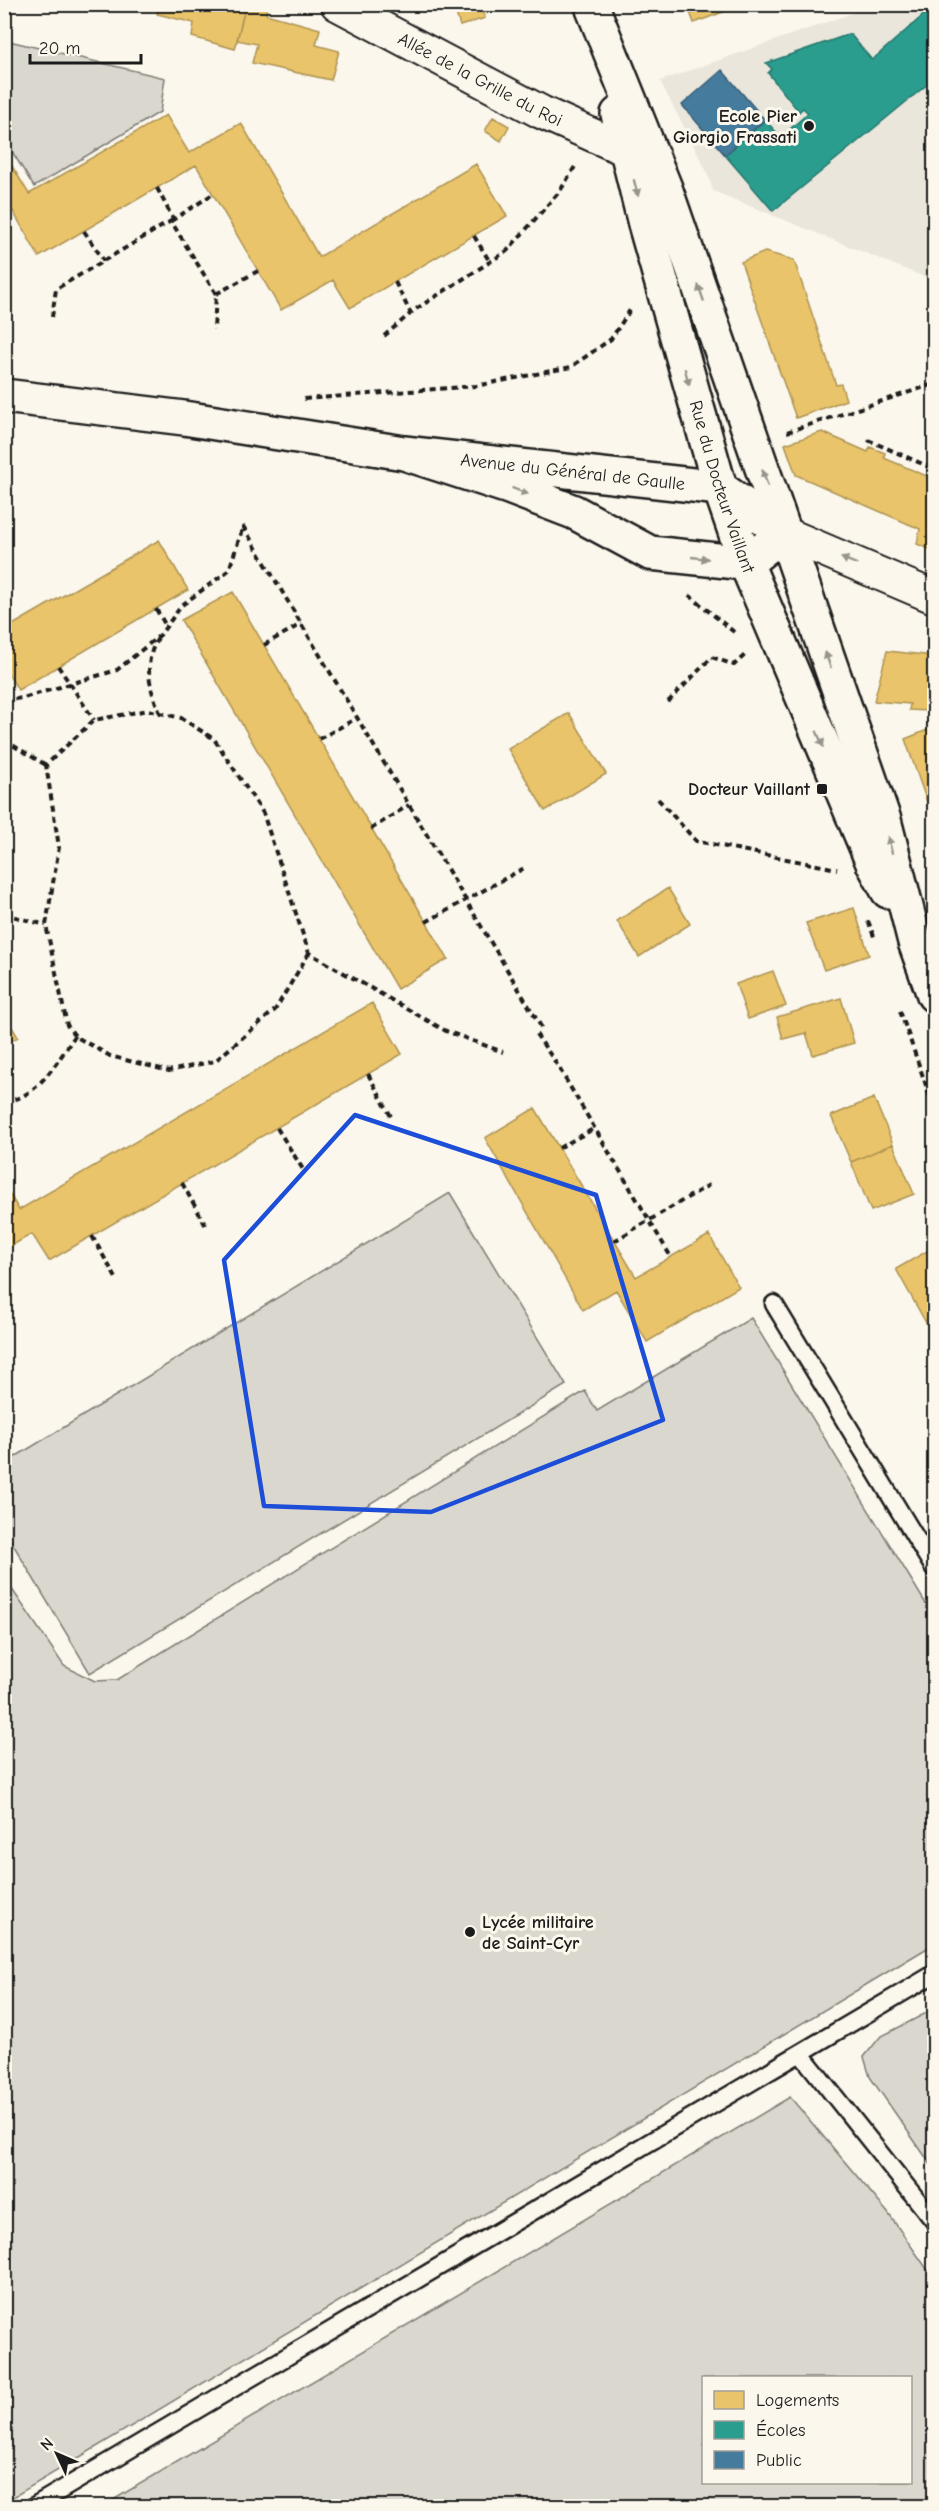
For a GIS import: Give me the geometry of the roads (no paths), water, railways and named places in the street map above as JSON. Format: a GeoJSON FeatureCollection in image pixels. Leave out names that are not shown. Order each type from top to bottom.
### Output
{"type":"FeatureCollection","features":[{"type":"Feature","properties":{"kind":"main road","name":"Rue du Docteur Vaillant"},"geometry":{"type":"LineString","coordinates":[[592,7],[626,150],[720,488],[746,563],[873,863],[915,942]]}},
{"type":"Feature","properties":{"kind":"main road","name":"Rue du Docteur Vaillant"},"geometry":{"type":"LineString","coordinates":[[592,7],[665,189],[884,820],[915,942],[934,995]]}},
{"type":"Feature","properties":{"kind":"main road","name":"Avenue du Général de Gaulle"},"geometry":{"type":"LineString","coordinates":[[4,396],[184,418],[404,453],[720,488],[784,533]]}},
{"type":"Feature","properties":{"kind":"main road","name":"Avenue du Général de Gaulle"},"geometry":{"type":"LineString","coordinates":[[404,453],[509,487],[574,512],[650,554],[746,563]]}},
{"type":"Feature","properties":{"kind":"main road"},"geometry":{"type":"LineString","coordinates":[[746,563],[784,533]]}},
{"type":"Feature","properties":{"kind":"street","name":"Allée de la Grille du Roi"},"geometry":{"type":"LineString","coordinates":[[337,4],[541,112],[626,150]]}},
{"type":"Feature","properties":{"kind":"street"},"geometry":{"type":"LineString","coordinates":[[784,533],[934,597]]}},
{"type":"Feature","properties":{"kind":"lane"},"geometry":{"type":"LineString","coordinates":[[774,1304],[934,1568]]}},
{"type":"Feature","properties":{"kind":"lane"},"geometry":{"type":"LineString","coordinates":[[34,2506],[934,1974]]}},
{"type":"Feature","properties":{"kind":"lane"},"geometry":{"type":"LineString","coordinates":[[801,2054],[934,2221]]}},
{"type":"Feature","properties":{"kind":"place","name":"Ecole Pier Giorgio Frassati"},"geometry":{"type":"Point","coordinates":[809,126]}},
{"type":"Feature","properties":{"kind":"place","name":"Docteur Vaillant"},"geometry":{"type":"Point","coordinates":[822,789]}},
{"type":"Feature","properties":{"kind":"place","name":"Lycée militaire de Saint-Cyr"},"geometry":{"type":"Point","coordinates":[470,1932]}}]}
